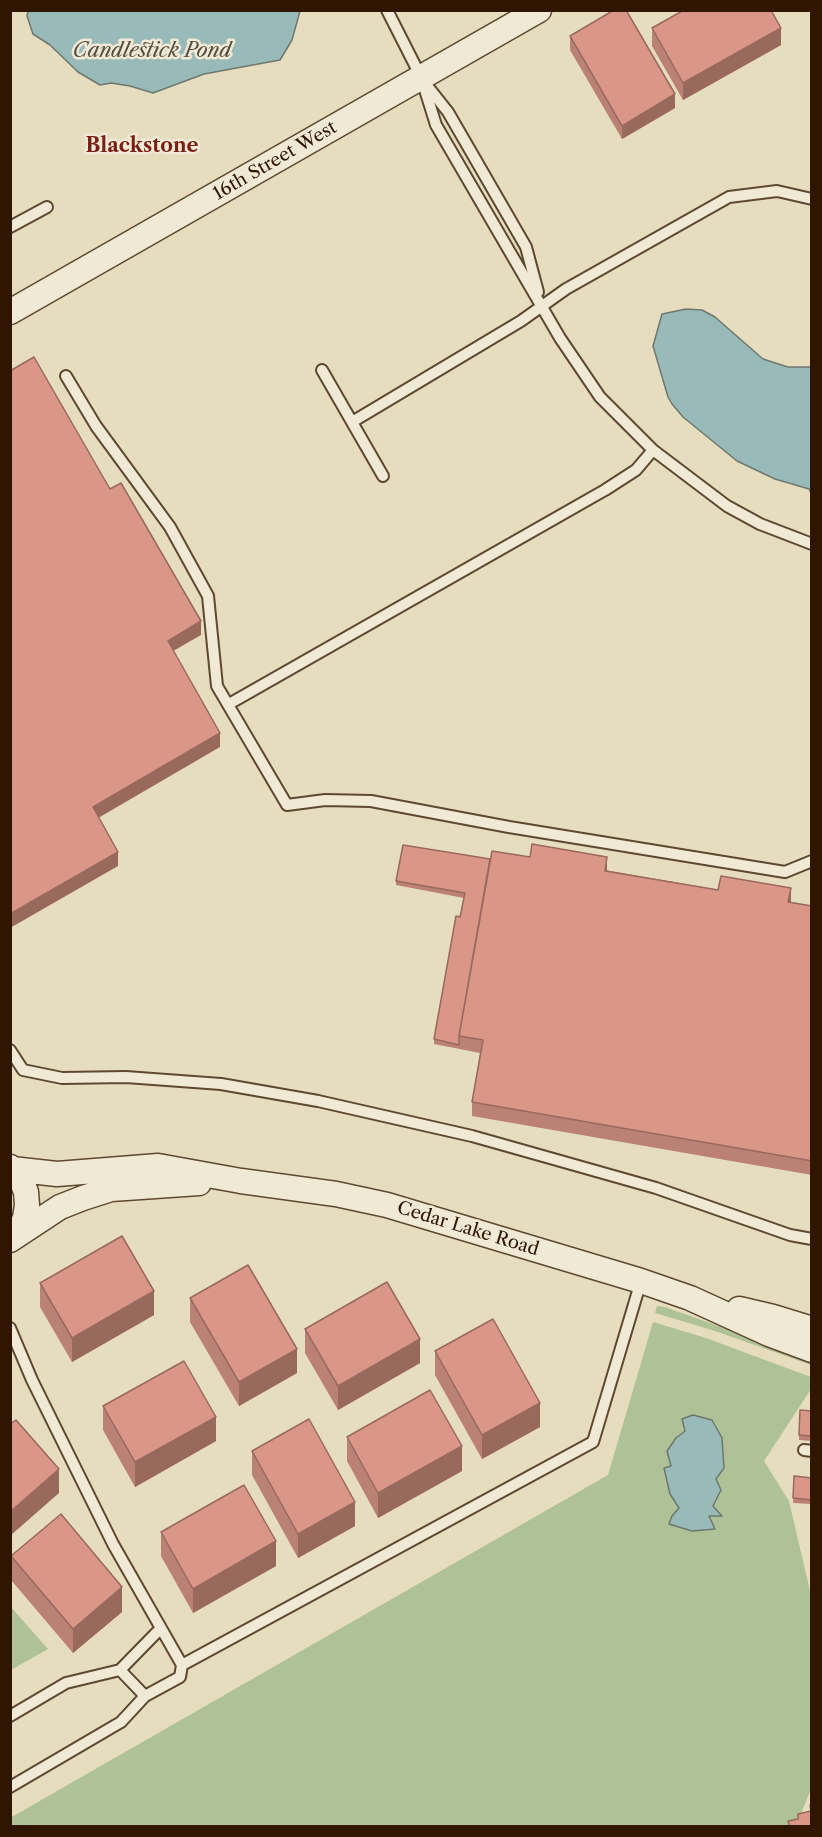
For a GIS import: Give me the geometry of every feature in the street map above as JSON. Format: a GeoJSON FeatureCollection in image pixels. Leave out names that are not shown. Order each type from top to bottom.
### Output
{"type":"FeatureCollection","features":[{"type":"Feature","properties":{"kind":"street","name":"16th Street West"},"geometry":{"type":"LineString","coordinates":[[10,312],[539,10]]}},
{"type":"Feature","properties":{"kind":"street","name":"Cedar Lake Road"},"geometry":{"type":"LineString","coordinates":[[11,1168],[57,1174],[158,1166],[241,1181],[336,1194],[398,1208],[641,1281],[690,1298],[769,1334],[812,1350]]}},
{"type":"Feature","properties":{"kind":"street","name":"Cedar Lake Road"},"geometry":{"type":"LineString","coordinates":[[10,1240],[19,1231],[25,1218],[27,1205],[23,1186],[11,1168]]}},
{"type":"Feature","properties":{"kind":"street","name":"Cedar Lake Road"},"geometry":{"type":"LineString","coordinates":[[10,1240],[60,1207],[111,1190],[241,1181]]}},
{"type":"Feature","properties":{"kind":"street","name":"Cedar Lake Road"},"geometry":{"type":"LineString","coordinates":[[690,1298],[774,1317],[812,1329]]}},
{"type":"Feature","properties":{"kind":"lane"},"geometry":{"type":"LineString","coordinates":[[387,10],[421,77],[436,125],[541,307],[600,397],[653,450],[727,506],[760,524],[812,544]]}},
{"type":"Feature","properties":{"kind":"lane"},"geometry":{"type":"LineString","coordinates":[[421,77],[448,112],[526,247],[541,307]]}},
{"type":"Feature","properties":{"kind":"lane"},"geometry":{"type":"LineString","coordinates":[[352,422],[512,327],[566,289],[729,197],[777,191],[812,199]]}},
{"type":"Feature","properties":{"kind":"lane"},"geometry":{"type":"LineString","coordinates":[[10,227],[47,207]]}},
{"type":"Feature","properties":{"kind":"lane"},"geometry":{"type":"LineString","coordinates":[[322,370],[383,476]]}},
{"type":"Feature","properties":{"kind":"lane"},"geometry":{"type":"LineString","coordinates":[[66,376],[96,426],[170,527],[208,596],[218,686],[287,805],[325,800],[371,801],[509,827],[785,872],[812,861]]}},
{"type":"Feature","properties":{"kind":"lane"},"geometry":{"type":"LineString","coordinates":[[229,704],[605,490],[636,470],[653,450]]}},
{"type":"Feature","properties":{"kind":"lane"},"geometry":{"type":"LineString","coordinates":[[10,1050],[23,1070],[62,1078],[126,1077],[221,1084],[318,1101],[472,1136],[656,1188],[790,1235],[812,1239]]}},
{"type":"Feature","properties":{"kind":"lane"},"geometry":{"type":"LineString","coordinates":[[182,1665],[593,1442],[641,1281]]}},
{"type":"Feature","properties":{"kind":"lane"},"geometry":{"type":"LineString","coordinates":[[10,1328],[113,1544],[182,1665],[180,1677],[145,1696],[121,1722],[10,1787]]}},
{"type":"Feature","properties":{"kind":"lane"},"geometry":{"type":"LineString","coordinates":[[10,1716],[66,1683],[120,1670],[161,1628]]}},
{"type":"Feature","properties":{"kind":"lane"},"geometry":{"type":"LineString","coordinates":[[120,1670],[145,1696]]}},
{"type":"Feature","properties":{"kind":"green space"},"geometry":{"type":"Polygon","coordinates":[[[657,1306],[811,1359],[811,1365],[715,1331],[655,1313],[657,1306]]]}},
{"type":"Feature","properties":{"kind":"green space"},"geometry":{"type":"Polygon","coordinates":[[[653,1322],[706,1338],[811,1377],[811,1389],[764,1461],[789,1501],[811,1595],[811,1789],[796,1826],[11,1826],[10,1818],[608,1475],[653,1322]],[[685,1431],[676,1438],[671,1466],[665,1468],[679,1508],[672,1516],[714,1529],[708,1516],[722,1515],[713,1506],[685,1431]]]}},
{"type":"Feature","properties":{"kind":"green space"},"geometry":{"type":"Polygon","coordinates":[[[10,1606],[48,1649],[11,1670],[10,1670],[10,1606]]]}},
{"type":"Feature","properties":{"kind":"water","name":"Candlestick Pond"},"geometry":{"type":"Polygon","coordinates":[[[28,10],[300,11],[292,40],[280,60],[204,74],[153,93],[111,83],[100,85],[78,72],[50,45],[33,34],[27,16],[28,10]]]}},
{"type":"Feature","properties":{"kind":"water"},"geometry":{"type":"Polygon","coordinates":[[[686,309],[702,310],[715,317],[763,359],[788,367],[811,367],[811,493],[809,489],[775,479],[737,461],[683,417],[672,404],[653,346],[662,314],[686,309]]]}},
{"type":"Feature","properties":{"kind":"water"},"geometry":{"type":"Polygon","coordinates":[[[693,1415],[712,1420],[722,1438],[724,1468],[716,1479],[721,1490],[713,1506],[722,1516],[709,1516],[715,1529],[692,1531],[669,1524],[679,1508],[670,1494],[664,1468],[671,1466],[667,1451],[676,1438],[685,1431],[682,1419],[693,1415]]]}},
{"type":"Feature","properties":{"kind":"building"},"geometry":{"type":"Polygon","coordinates":[[[614,10],[626,10],[675,94],[622,126],[570,36],[614,10]]]}},
{"type":"Feature","properties":{"kind":"building"},"geometry":{"type":"Polygon","coordinates":[[[684,10],[771,10],[781,28],[683,83],[652,28],[684,10]]]}},
{"type":"Feature","properties":{"kind":"building"},"geometry":{"type":"Polygon","coordinates":[[[34,357],[110,489],[121,483],[201,621],[168,641],[220,733],[93,807],[118,852],[10,914],[10,371],[34,357]]]}},
{"type":"Feature","properties":{"kind":"building"},"geometry":{"type":"Polygon","coordinates":[[[532,844],[607,857],[605,871],[718,890],[721,876],[791,888],[788,902],[812,906],[812,1161],[472,1102],[483,1040],[459,1036],[492,851],[530,857],[532,844]]]}},
{"type":"Feature","properties":{"kind":"building"},"geometry":{"type":"Polygon","coordinates":[[[403,845],[490,859],[459,1045],[434,1039],[456,916],[460,917],[465,893],[396,881],[403,845]]]}},
{"type":"Feature","properties":{"kind":"building"},"geometry":{"type":"Polygon","coordinates":[[[122,1236],[154,1291],[72,1338],[40,1283],[122,1236]]]}},
{"type":"Feature","properties":{"kind":"building"},"geometry":{"type":"Polygon","coordinates":[[[248,1265],[297,1349],[239,1382],[190,1298],[248,1265]]]}},
{"type":"Feature","properties":{"kind":"building"},"geometry":{"type":"Polygon","coordinates":[[[387,1282],[420,1339],[338,1386],[305,1329],[387,1282]]]}},
{"type":"Feature","properties":{"kind":"building"},"geometry":{"type":"Polygon","coordinates":[[[493,1319],[540,1403],[482,1435],[435,1351],[493,1319]]]}},
{"type":"Feature","properties":{"kind":"building"},"geometry":{"type":"Polygon","coordinates":[[[184,1361],[216,1417],[135,1462],[103,1406],[184,1361]]]}},
{"type":"Feature","properties":{"kind":"building"},"geometry":{"type":"Polygon","coordinates":[[[430,1390],[462,1446],[378,1493],[347,1437],[430,1390]]]}},
{"type":"Feature","properties":{"kind":"building"},"geometry":{"type":"Polygon","coordinates":[[[800,1410],[812,1411],[812,1436],[799,1435],[800,1410]]]}},
{"type":"Feature","properties":{"kind":"building"},"geometry":{"type":"Polygon","coordinates":[[[309,1419],[355,1502],[298,1534],[252,1451],[309,1419]]]}},
{"type":"Feature","properties":{"kind":"building"},"geometry":{"type":"Polygon","coordinates":[[[16,1420],[59,1469],[10,1512],[10,1424],[16,1420]]]}},
{"type":"Feature","properties":{"kind":"building"},"geometry":{"type":"Polygon","coordinates":[[[794,1476],[812,1478],[812,1500],[793,1498],[794,1476]]]}},
{"type":"Feature","properties":{"kind":"building"},"geometry":{"type":"Polygon","coordinates":[[[244,1485],[276,1541],[193,1589],[161,1532],[244,1485]]]}},
{"type":"Feature","properties":{"kind":"building"},"geometry":{"type":"Polygon","coordinates":[[[61,1514],[122,1587],[73,1629],[11,1556],[61,1514]]]}},
{"type":"Feature","properties":{"kind":"building"},"geometry":{"type":"Polygon","coordinates":[[[810,1805],[812,1805],[812,1827],[790,1827],[788,1821],[798,1819],[798,1814],[811,1811],[810,1805]]]}},
{"type":"Feature","properties":{"kind":"district","name":"Blackstone"},"geometry":{"type":"Point","coordinates":[142,146]}}]}
